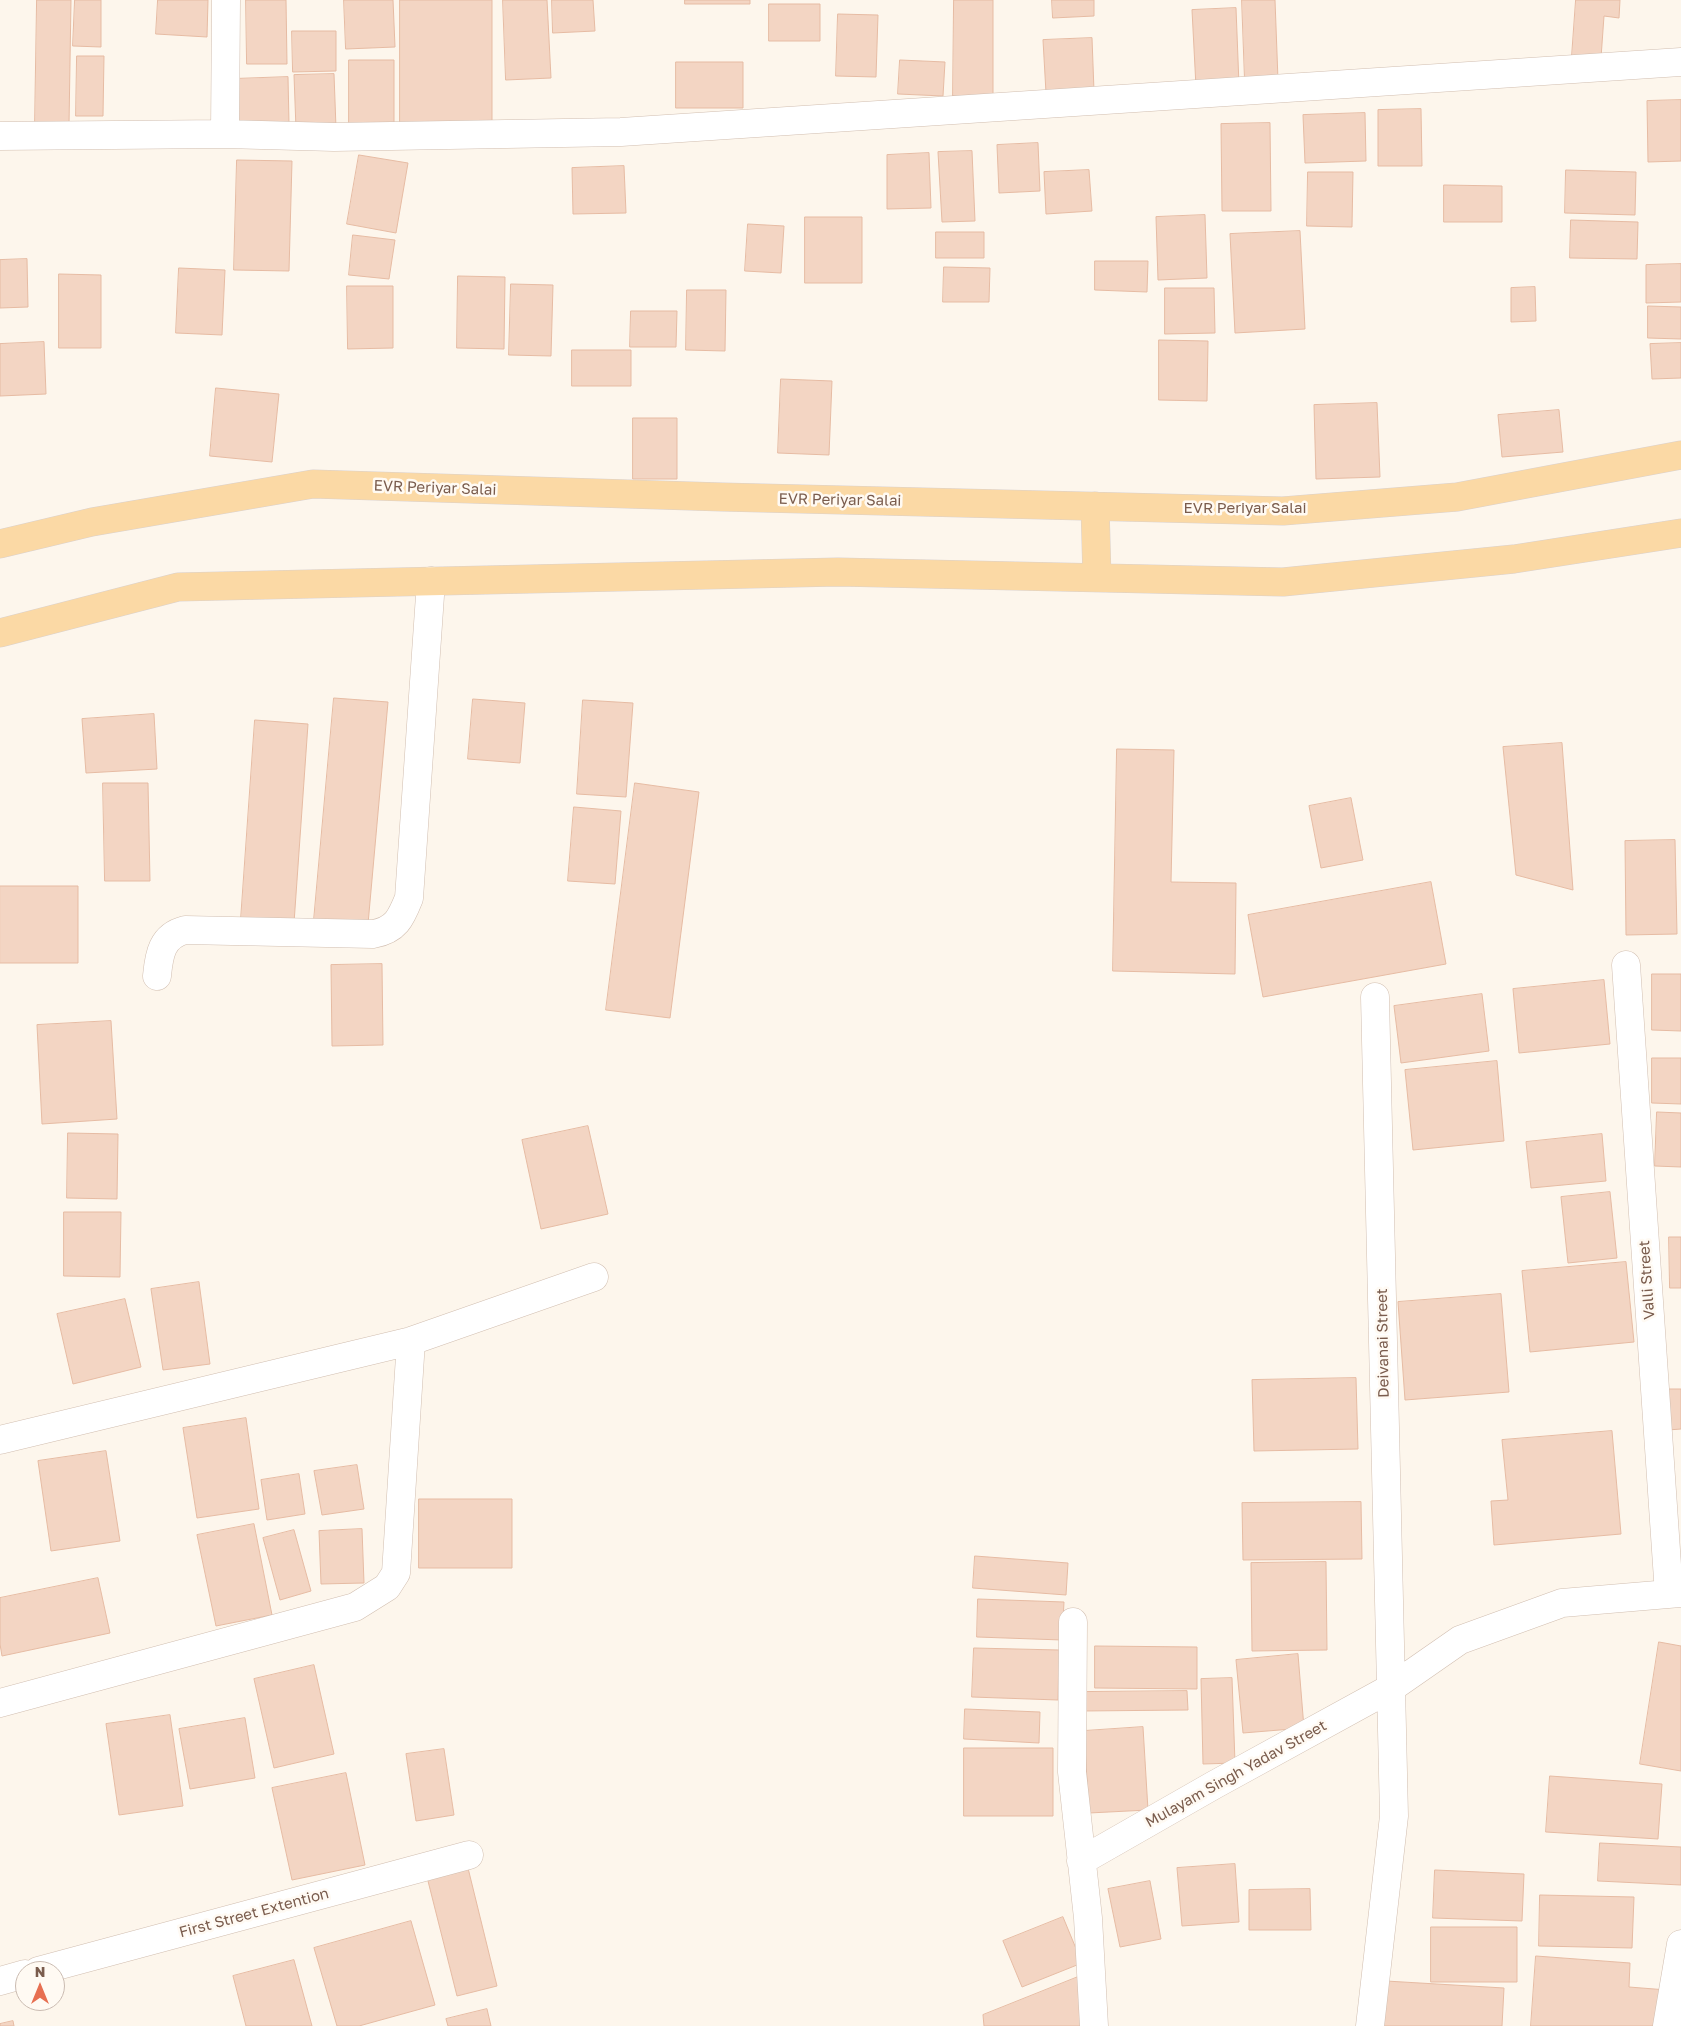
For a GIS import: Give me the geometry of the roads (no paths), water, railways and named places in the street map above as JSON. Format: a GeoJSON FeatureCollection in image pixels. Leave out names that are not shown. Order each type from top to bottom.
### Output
{"type":"FeatureCollection","features":[{"type":"Feature","properties":{"kind":"main road","name":"EVR Periyar Salai"},"geometry":{"type":"LineString","coordinates":[[0,544],[92,522],[313,484],[722,497],[1283,511],[1457,497],[1681,455]]}},
{"type":"Feature","properties":{"kind":"main road"},"geometry":{"type":"LineString","coordinates":[[1095,506],[1097,578]]}},
{"type":"Feature","properties":{"kind":"main road"},"geometry":{"type":"LineString","coordinates":[[0,633],[178,587],[838,572],[1283,582],[1514,559],[1681,533]]}},
{"type":"Feature","properties":{"kind":"street"},"geometry":{"type":"LineString","coordinates":[[225,134],[226,0]]}},
{"type":"Feature","properties":{"kind":"street"},"geometry":{"type":"LineString","coordinates":[[0,136],[225,134],[334,138],[621,132],[1681,62]]}},
{"type":"Feature","properties":{"kind":"street"},"geometry":{"type":"LineString","coordinates":[[157,976],[163,945],[174,933],[185,930],[373,934],[387,932],[404,913],[409,898],[431,581]]}},
{"type":"Feature","properties":{"kind":"street","name":"Valli Street"},"geometry":{"type":"LineString","coordinates":[[1626,965],[1675,1594]]}},
{"type":"Feature","properties":{"kind":"street","name":"Deivanai Street"},"geometry":{"type":"LineString","coordinates":[[1370,2026],[1394,1816],[1375,997]]}},
{"type":"Feature","properties":{"kind":"street"},"geometry":{"type":"LineString","coordinates":[[0,1440],[411,1341],[594,1277]]}},
{"type":"Feature","properties":{"kind":"street"},"geometry":{"type":"LineString","coordinates":[[0,1703],[355,1607],[387,1587],[396,1573],[411,1341]]}},
{"type":"Feature","properties":{"kind":"street","name":"Mulayam Singh Yadav Street"},"geometry":{"type":"LineString","coordinates":[[1081,1861],[1214,1785],[1391,1688],[1460,1640],[1562,1603],[1675,1594]]}},
{"type":"Feature","properties":{"kind":"street"},"geometry":{"type":"LineString","coordinates":[[1073,1622],[1072,1772],[1088,1918],[1094,2026]]}},
{"type":"Feature","properties":{"kind":"street","name":"First Street Extention"},"geometry":{"type":"LineString","coordinates":[[65,1964],[470,1855]]}},
{"type":"Feature","properties":{"kind":"street"},"geometry":{"type":"LineString","coordinates":[[1667,2026],[1681,1944]]}},
{"type":"Feature","properties":{"kind":"street"},"geometry":{"type":"LineString","coordinates":[[0,1981],[15,1977]]}}]}
